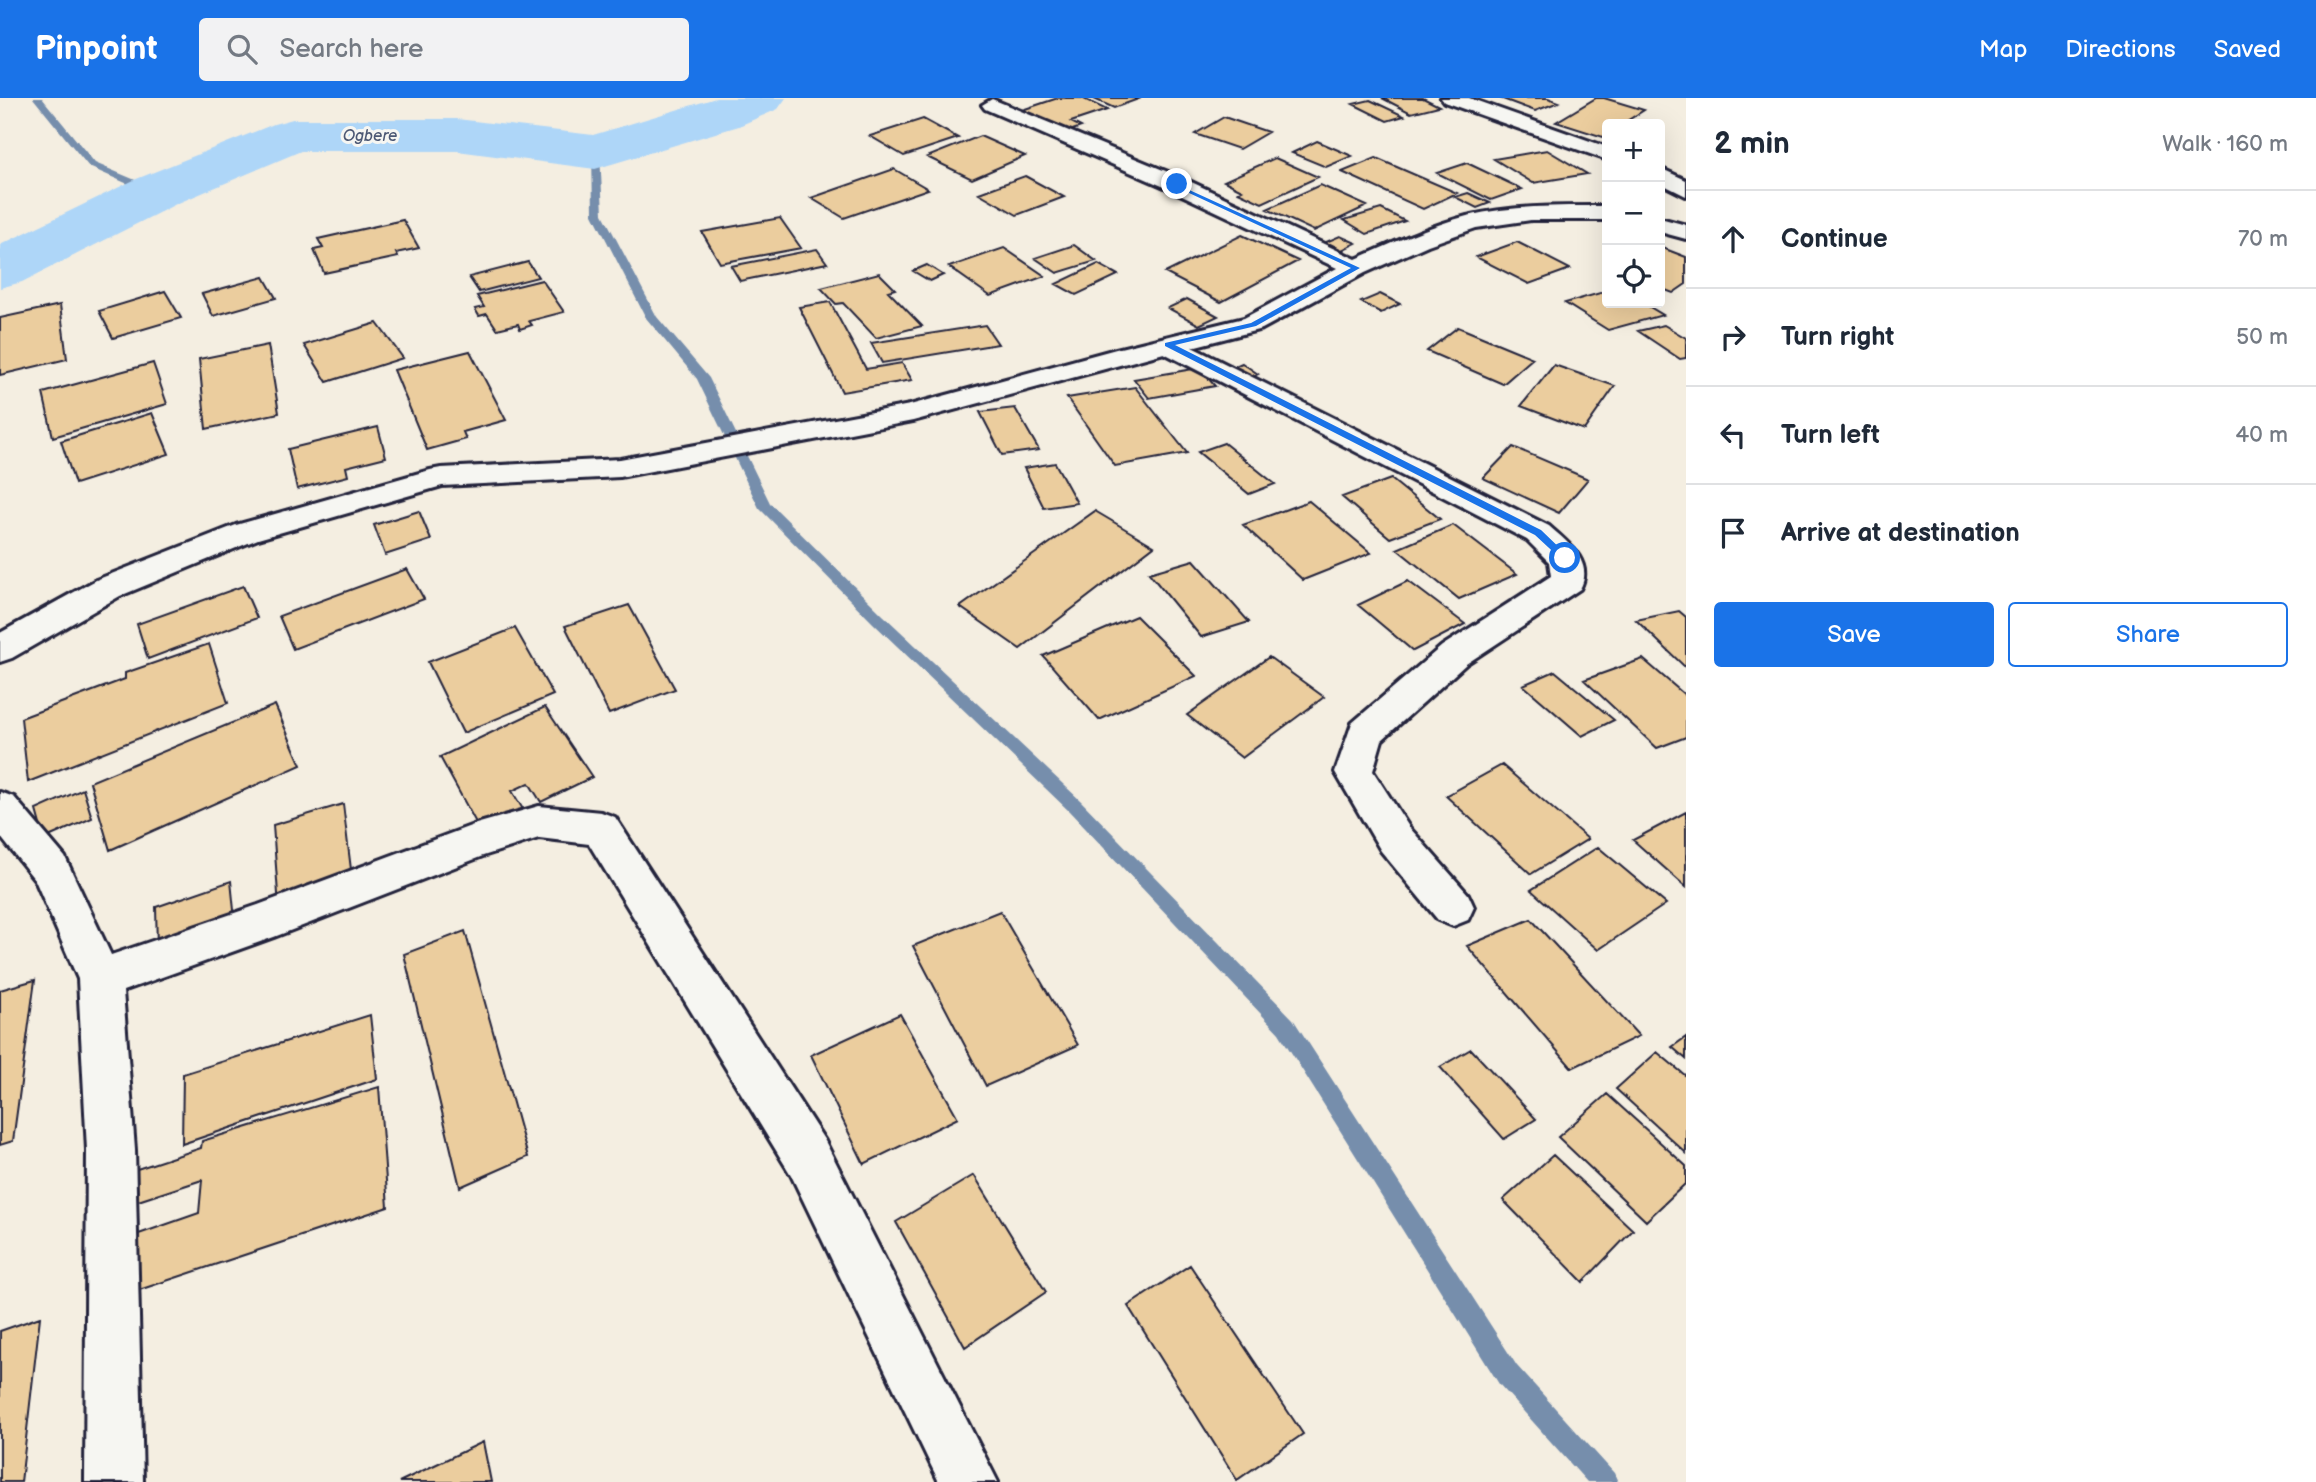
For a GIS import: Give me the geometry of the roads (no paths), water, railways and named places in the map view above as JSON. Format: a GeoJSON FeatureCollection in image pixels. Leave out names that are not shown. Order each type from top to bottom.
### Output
{"type":"FeatureCollection","features":[{"type":"Feature","properties":{"kind":"street"},"geometry":{"type":"LineString","coordinates":[[1451,98],[1602,152]]}},
{"type":"Feature","properties":{"kind":"street"},"geometry":{"type":"LineString","coordinates":[[992,105],[1177,184],[1356,268]]}},
{"type":"Feature","properties":{"kind":"street"},"geometry":{"type":"LineString","coordinates":[[1665,177],[1686,189]]}},
{"type":"Feature","properties":{"kind":"street"},"geometry":{"type":"LineString","coordinates":[[1665,211],[1686,210]]}},
{"type":"Feature","properties":{"kind":"street"},"geometry":{"type":"LineString","coordinates":[[0,649],[108,588],[247,532],[441,477],[620,468],[914,413],[1253,324],[1356,268],[1420,240],[1472,222],[1531,214],[1602,214]]}},
{"type":"Feature","properties":{"kind":"street"},"geometry":{"type":"LineString","coordinates":[[1665,226],[1686,232]]}},
{"type":"Feature","properties":{"kind":"street"},"geometry":{"type":"LineString","coordinates":[[1168,345],[1538,533],[1565,558],[1568,581],[1454,655],[1366,733],[1354,772],[1395,839],[1454,907]]}},
{"type":"Feature","properties":{"kind":"street"},"geometry":{"type":"LineString","coordinates":[[0,808],[51,869],[100,979],[111,1150],[114,1482]]}},
{"type":"Feature","properties":{"kind":"street"},"geometry":{"type":"LineString","coordinates":[[100,979],[259,924],[489,837],[539,822],[601,829],[808,1158],[969,1482]]}},
{"type":"Feature","properties":{"kind":"waterway"},"geometry":{"type":"LineString","coordinates":[[37,98],[92,165],[155,192]]}},
{"type":"Feature","properties":{"kind":"waterway","name":"Ogbere"},"geometry":{"type":"LineString","coordinates":[[0,269],[155,192],[293,135],[457,135],[595,152],[720,115],[760,98]]}},
{"type":"Feature","properties":{"kind":"waterway"},"geometry":{"type":"LineString","coordinates":[[595,152],[598,214],[652,318],[703,378],[764,505],[878,619],[1075,806],[1286,1026],[1508,1375],[1605,1482]]}}]}
